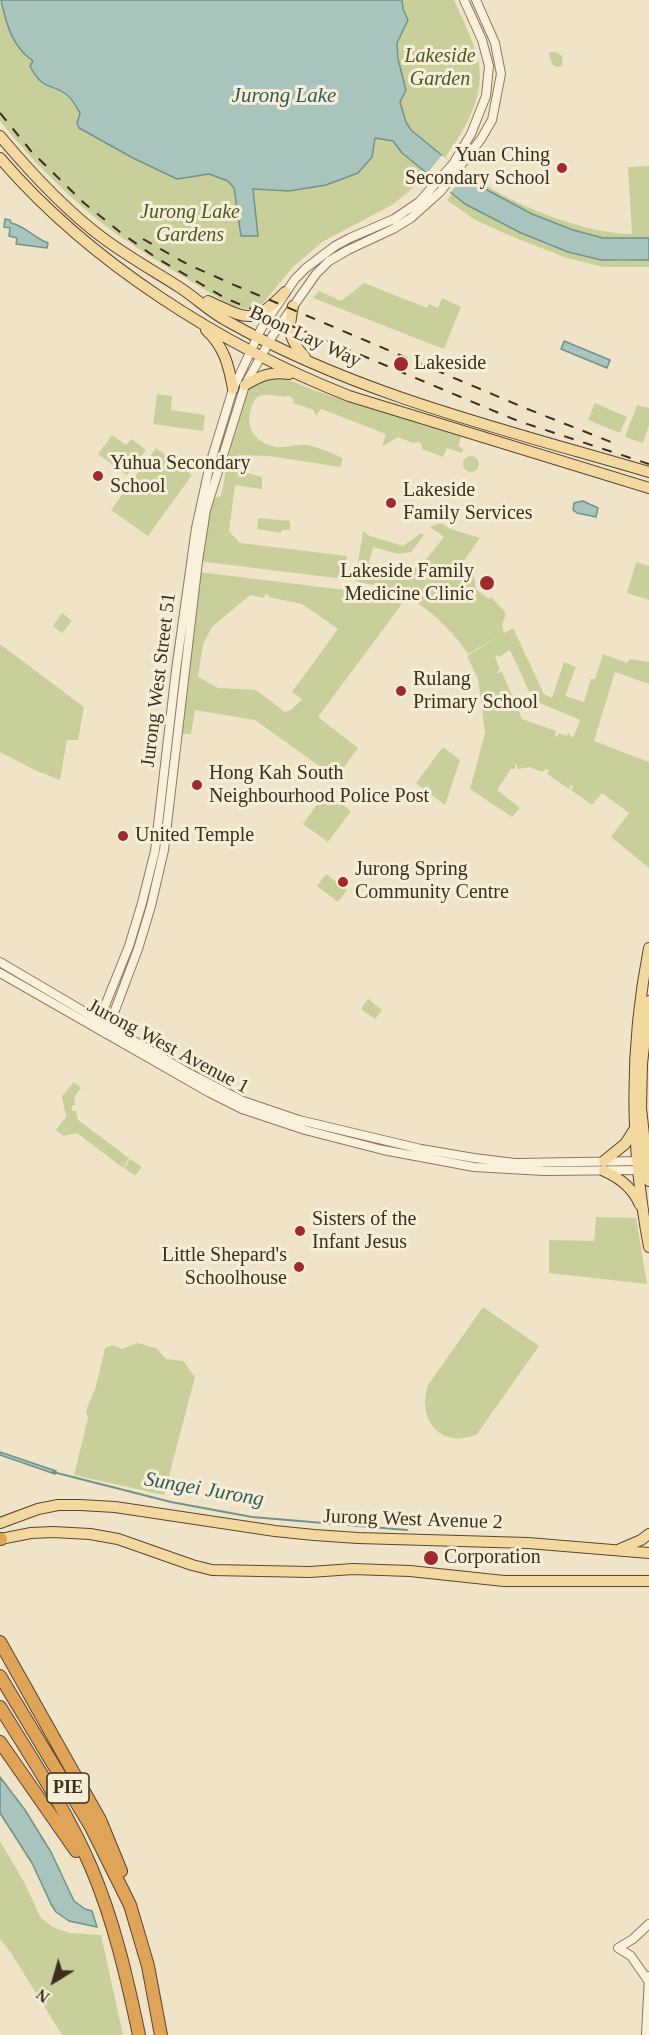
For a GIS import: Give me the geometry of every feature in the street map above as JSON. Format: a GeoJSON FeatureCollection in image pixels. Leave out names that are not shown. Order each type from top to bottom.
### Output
{"type":"FeatureCollection","features":[{"type":"Feature","properties":{"kind":"highway"},"geometry":{"type":"LineString","coordinates":[[0,1642],[100,1820],[121,1869],[130,1905]]}},
{"type":"Feature","properties":{"kind":"highway","name":"PIE"},"geometry":{"type":"LineString","coordinates":[[0,1676],[91,1827],[130,1905],[148,1966],[160,2035]]}},
{"type":"Feature","properties":{"kind":"highway","name":"PIE"},"geometry":{"type":"LineString","coordinates":[[0,1707],[61,1809],[91,1867],[126,1970],[139,2035]]}},
{"type":"Feature","properties":{"kind":"highway"},"geometry":{"type":"LineString","coordinates":[[0,1742],[78,1855],[91,1867]]}},
{"type":"Feature","properties":{"kind":"main road","name":"Boon Lay Way"},"geometry":{"type":"LineString","coordinates":[[0,136],[36,179],[103,237],[225,320],[257,337],[369,387],[649,472]]}},
{"type":"Feature","properties":{"kind":"main road","name":"Boon Lay Way"},"geometry":{"type":"LineString","coordinates":[[0,158],[58,219],[85,242],[190,316],[261,356],[349,396],[649,488]]}},
{"type":"Feature","properties":{"kind":"main road"},"geometry":{"type":"LineString","coordinates":[[188,293],[231,313],[250,317],[264,311],[285,292]]}},
{"type":"Feature","properties":{"kind":"main road"},"geometry":{"type":"LineString","coordinates":[[293,306],[290,336],[297,349],[309,362]]}},
{"type":"Feature","properties":{"kind":"main road"},"geometry":{"type":"LineString","coordinates":[[190,316],[220,345],[234,389]]}},
{"type":"Feature","properties":{"kind":"main road"},"geometry":{"type":"LineString","coordinates":[[245,385],[265,374],[278,372],[302,376]]}},
{"type":"Feature","properties":{"kind":"main road"},"geometry":{"type":"LineString","coordinates":[[643,1169],[634,1130],[636,1026],[649,948]]}},
{"type":"Feature","properties":{"kind":"main road"},"geometry":{"type":"LineString","coordinates":[[642,1210],[643,1169],[640,1108],[649,1001]]}},
{"type":"Feature","properties":{"kind":"main road"},"geometry":{"type":"LineString","coordinates":[[634,1130],[625,1144],[604,1166],[628,1186],[639,1201],[649,1247]]}},
{"type":"Feature","properties":{"kind":"main road","name":"Jurong West Avenue 2"},"geometry":{"type":"LineString","coordinates":[[0,1523],[38,1509],[58,1505],[80,1505],[115,1507],[314,1535],[528,1543],[649,1553]]}},
{"type":"Feature","properties":{"kind":"main road"},"geometry":{"type":"LineString","coordinates":[[0,1539],[42,1532],[90,1534],[118,1539],[213,1570],[309,1572],[364,1569],[410,1571],[504,1581],[644,1581],[649,1587]]}},
{"type":"Feature","properties":{"kind":"main road"},"geometry":{"type":"LineString","coordinates":[[616,1550],[641,1540],[649,1534]]}},
{"type":"Feature","properties":{"kind":"street"},"geometry":{"type":"LineString","coordinates":[[456,167],[481,114],[489,78],[485,49],[464,0]]}},
{"type":"Feature","properties":{"kind":"street"},"geometry":{"type":"LineString","coordinates":[[440,186],[481,139],[492,120],[501,79],[495,43],[476,0]]}},
{"type":"Feature","properties":{"kind":"street","name":"Jurong West Street 51"},"geometry":{"type":"LineString","coordinates":[[98,1024],[129,946],[155,851],[196,528],[210,464],[234,389],[257,337],[285,292],[306,268],[323,254],[350,238],[394,219],[440,186]]}},
{"type":"Feature","properties":{"kind":"street","name":"Jurong West Street 51"},"geometry":{"type":"LineString","coordinates":[[108,1030],[138,949],[164,850],[206,510],[245,385],[269,342],[316,274],[329,261],[411,218],[440,186]]}},
{"type":"Feature","properties":{"kind":"street","name":"Jurong West Avenue 1"},"geometry":{"type":"LineString","coordinates":[[0,962],[108,1030],[227,1093],[308,1122],[421,1149],[474,1158],[515,1163],[643,1169]]}},
{"type":"Feature","properties":{"kind":"street","name":"Jurong West Avenue 1"},"geometry":{"type":"LineString","coordinates":[[0,973],[98,1024]]}},
{"type":"Feature","properties":{"kind":"street"},"geometry":{"type":"LineString","coordinates":[[649,1924],[633,1939],[618,1948],[631,1956],[649,1982]]}},
{"type":"Feature","properties":{"kind":"street"},"geometry":{"type":"LineString","coordinates":[[646,2035],[649,1976]]}},
{"type":"Feature","properties":{"kind":"green space","name":"Jurong Lake Gardens"},"geometry":{"type":"Polygon","coordinates":[[[0,0],[12,35],[25,56],[33,61],[42,84],[60,92],[72,102],[80,113],[77,123],[177,179],[209,174],[228,181],[234,188],[241,236],[258,235],[253,189],[289,191],[326,185],[358,173],[374,138],[393,141],[402,153],[429,175],[392,205],[322,242],[293,267],[263,303],[251,309],[234,307],[178,274],[107,227],[42,169],[0,121],[0,0]]]}},
{"type":"Feature","properties":{"kind":"green space","name":"Lakeside Garden"},"geometry":{"type":"Polygon","coordinates":[[[402,0],[454,0],[477,56],[480,70],[477,97],[467,123],[444,159],[411,130],[400,102],[397,43],[408,20],[402,0]]]}},
{"type":"Feature","properties":{"kind":"green space"},"geometry":{"type":"Polygon","coordinates":[[[550,52],[556,52],[562,56],[563,66],[557,67],[552,64],[550,52]]]}},
{"type":"Feature","properties":{"kind":"green space"},"geometry":{"type":"Polygon","coordinates":[[[649,166],[649,238],[602,238],[568,229],[513,206],[467,177],[470,174],[504,196],[570,223],[613,233],[632,234],[628,167],[649,166]]]}},
{"type":"Feature","properties":{"kind":"green space"},"geometry":{"type":"Polygon","coordinates":[[[452,194],[503,225],[567,252],[603,260],[649,260],[649,267],[603,267],[567,258],[475,220],[447,200],[452,194]]]}},
{"type":"Feature","properties":{"kind":"green space"},"geometry":{"type":"Polygon","coordinates":[[[364,283],[427,308],[429,304],[438,308],[442,298],[461,307],[444,349],[313,298],[319,291],[341,301],[364,283]]]}},
{"type":"Feature","properties":{"kind":"green space"},"geometry":{"type":"Polygon","coordinates":[[[282,377],[313,390],[461,437],[458,446],[463,449],[462,453],[447,448],[443,457],[422,449],[419,442],[413,443],[398,437],[382,447],[386,434],[321,409],[316,416],[314,410],[293,403],[290,396],[266,395],[256,399],[249,420],[253,433],[262,442],[276,447],[307,445],[343,458],[340,467],[269,456],[238,455],[236,470],[262,477],[262,489],[235,485],[229,531],[240,543],[347,556],[344,579],[198,561],[208,500],[221,496],[240,399],[255,383],[282,377]]]}},
{"type":"Feature","properties":{"kind":"green space"},"geometry":{"type":"Polygon","coordinates":[[[157,394],[172,396],[171,410],[205,415],[203,431],[153,424],[157,394]]]}},
{"type":"Feature","properties":{"kind":"green space"},"geometry":{"type":"Polygon","coordinates":[[[595,403],[627,417],[620,433],[588,420],[595,403]]]}},
{"type":"Feature","properties":{"kind":"green space"},"geometry":{"type":"Polygon","coordinates":[[[637,405],[649,408],[649,425],[643,443],[625,437],[637,405]]]}},
{"type":"Feature","properties":{"kind":"green space"},"geometry":{"type":"Polygon","coordinates":[[[112,435],[126,445],[131,439],[146,450],[127,475],[98,454],[112,435]]]}},
{"type":"Feature","properties":{"kind":"green space"},"geometry":{"type":"Polygon","coordinates":[[[156,448],[192,475],[148,536],[111,510],[156,448]]]}},
{"type":"Feature","properties":{"kind":"green space"},"geometry":{"type":"Polygon","coordinates":[[[471,456],[479,464],[471,472],[463,464],[471,456]]]}},
{"type":"Feature","properties":{"kind":"green space"},"geometry":{"type":"Polygon","coordinates":[[[258,518],[290,521],[290,530],[282,530],[281,533],[257,529],[258,518]]]}},
{"type":"Feature","properties":{"kind":"green space"},"geometry":{"type":"Polygon","coordinates":[[[440,523],[480,538],[441,593],[464,562],[472,567],[476,589],[489,599],[491,597],[506,613],[502,625],[504,633],[513,628],[544,694],[552,698],[564,662],[576,667],[565,696],[584,702],[591,679],[595,679],[603,654],[627,663],[630,659],[649,662],[649,684],[615,672],[594,741],[649,762],[649,868],[611,837],[629,813],[602,793],[592,805],[571,790],[572,785],[569,789],[547,774],[549,771],[546,769],[542,772],[530,767],[518,769],[515,764],[515,769],[511,769],[497,790],[520,808],[512,817],[470,789],[485,733],[478,679],[467,656],[502,634],[468,654],[445,626],[417,603],[391,589],[355,581],[363,531],[370,536],[403,546],[421,533],[424,535],[411,552],[398,554],[373,547],[369,563],[393,570],[394,573],[420,567],[444,537],[430,527],[440,523]],[[510,650],[499,657],[495,656],[500,670],[497,672],[502,672],[522,719],[556,731],[555,736],[557,737],[559,733],[567,736],[568,733],[573,738],[580,720],[533,700],[510,650]]]}},
{"type":"Feature","properties":{"kind":"green space"},"geometry":{"type":"Polygon","coordinates":[[[636,562],[649,566],[649,600],[627,593],[636,562]]]}},
{"type":"Feature","properties":{"kind":"green space"},"geometry":{"type":"Polygon","coordinates":[[[199,572],[353,591],[402,604],[318,717],[358,748],[336,778],[255,720],[195,710],[191,734],[179,734],[199,572]],[[265,594],[264,598],[250,595],[212,627],[203,644],[198,677],[218,688],[256,690],[285,712],[291,710],[302,699],[292,692],[338,629],[302,604],[269,597],[265,594]]]}},
{"type":"Feature","properties":{"kind":"green space"},"geometry":{"type":"Polygon","coordinates":[[[62,613],[72,621],[62,633],[53,626],[62,613]]]}},
{"type":"Feature","properties":{"kind":"green space"},"geometry":{"type":"Polygon","coordinates":[[[0,644],[84,707],[78,740],[67,740],[60,780],[0,752],[0,644]]]}},
{"type":"Feature","properties":{"kind":"green space"},"geometry":{"type":"Polygon","coordinates":[[[443,747],[460,760],[445,805],[416,783],[443,747]]]}},
{"type":"Feature","properties":{"kind":"green space"},"geometry":{"type":"Polygon","coordinates":[[[326,792],[351,811],[328,842],[303,824],[326,792]]]}},
{"type":"Feature","properties":{"kind":"green space"},"geometry":{"type":"Polygon","coordinates":[[[326,874],[347,890],[338,902],[317,886],[326,874]]]}},
{"type":"Feature","properties":{"kind":"green space"},"geometry":{"type":"Polygon","coordinates":[[[368,999],[382,1010],[375,1019],[361,1009],[368,999]]]}},
{"type":"Feature","properties":{"kind":"green space"},"geometry":{"type":"Polygon","coordinates":[[[74,1082],[81,1088],[74,1097],[75,1105],[72,1106],[72,1111],[76,1111],[78,1120],[129,1158],[123,1168],[77,1133],[63,1136],[56,1130],[66,1117],[62,1096],[74,1082]]]}},
{"type":"Feature","properties":{"kind":"green space"},"geometry":{"type":"Polygon","coordinates":[[[130,1159],[142,1167],[135,1176],[124,1168],[130,1159]]]}},
{"type":"Feature","properties":{"kind":"green space"},"geometry":{"type":"Polygon","coordinates":[[[596,1217],[636,1218],[647,1284],[549,1273],[549,1240],[594,1241],[596,1217]]]}},
{"type":"Feature","properties":{"kind":"green space"},"geometry":{"type":"Polygon","coordinates":[[[483,1307],[539,1346],[477,1434],[464,1438],[453,1438],[435,1429],[429,1420],[425,1398],[428,1385],[483,1307]]]}},
{"type":"Feature","properties":{"kind":"green space"},"geometry":{"type":"Polygon","coordinates":[[[137,1343],[156,1348],[166,1359],[183,1361],[195,1377],[164,1495],[74,1475],[88,1418],[86,1411],[96,1386],[105,1348],[113,1345],[122,1349],[137,1343]]]}},
{"type":"Feature","properties":{"kind":"green space"},"geometry":{"type":"Polygon","coordinates":[[[0,1841],[24,1882],[41,1918],[53,1927],[69,1933],[101,1935],[123,2035],[62,2035],[0,1939],[0,1841]]]}},
{"type":"Feature","properties":{"kind":"water","name":"Jurong Lake"},"geometry":{"type":"Polygon","coordinates":[[[1,0],[402,0],[408,20],[397,43],[398,59],[406,90],[400,102],[411,130],[478,185],[532,214],[573,230],[603,238],[649,238],[649,260],[601,260],[568,252],[521,233],[465,204],[402,153],[393,141],[375,138],[372,157],[358,173],[326,185],[289,191],[253,189],[258,236],[241,236],[234,188],[228,181],[209,174],[177,179],[79,128],[77,123],[80,113],[72,100],[40,80],[30,66],[33,61],[15,42],[1,0]]]}},
{"type":"Feature","properties":{"kind":"water"},"geometry":{"type":"Polygon","coordinates":[[[5,219],[48,243],[47,248],[16,244],[17,238],[9,236],[10,228],[4,227],[5,219]]]}},
{"type":"Feature","properties":{"kind":"water"},"geometry":{"type":"Polygon","coordinates":[[[564,341],[610,360],[607,368],[561,349],[564,341]]]}},
{"type":"Feature","properties":{"kind":"water"},"geometry":{"type":"Polygon","coordinates":[[[583,501],[598,508],[596,517],[573,510],[574,503],[583,501]]]}},
{"type":"Feature","properties":{"kind":"water"},"geometry":{"type":"Polygon","coordinates":[[[0,1452],[56,1471],[55,1474],[0,1455],[0,1452]]]}},
{"type":"Feature","properties":{"kind":"water"},"geometry":{"type":"Polygon","coordinates":[[[0,1777],[25,1810],[51,1852],[74,1901],[92,1911],[97,1927],[69,1921],[56,1912],[32,1863],[0,1813],[0,1777]]]}},
{"type":"Feature","properties":{"kind":"pier"},"geometry":{"type":"Polygon","coordinates":[[[442,155],[466,174],[449,194],[426,175],[442,155]]]}},
{"type":"Feature","properties":{"kind":"waterway","name":"Sungei Jurong"},"geometry":{"type":"LineString","coordinates":[[53,1472],[171,1502],[252,1517],[407,1530]]}},
{"type":"Feature","properties":{"kind":"railway"},"geometry":{"type":"LineString","coordinates":[[0,113],[31,151],[84,203],[155,257],[225,298],[518,421],[649,464]]}},
{"type":"Feature","properties":{"kind":"railway"},"geometry":{"type":"LineString","coordinates":[[143,239],[187,264],[232,284],[616,444]]}},
{"type":"Feature","properties":{"kind":"place","name":"Yuan Ching Secondary School"},"geometry":{"type":"Point","coordinates":[562,168]}},
{"type":"Feature","properties":{"kind":"place","name":"Lakeside"},"geometry":{"type":"Point","coordinates":[401,364]}},
{"type":"Feature","properties":{"kind":"place","name":"Yuhua Secondary School"},"geometry":{"type":"Point","coordinates":[98,476]}},
{"type":"Feature","properties":{"kind":"place","name":"Lakeside Family Services"},"geometry":{"type":"Point","coordinates":[391,503]}},
{"type":"Feature","properties":{"kind":"place","name":"Lakeside Family Medicine Clinic"},"geometry":{"type":"Point","coordinates":[487,583]}},
{"type":"Feature","properties":{"kind":"place","name":"Rulang Primary School"},"geometry":{"type":"Point","coordinates":[401,691]}},
{"type":"Feature","properties":{"kind":"place","name":"Hong Kah South Neighbourhood Police Post"},"geometry":{"type":"Point","coordinates":[197,785]}},
{"type":"Feature","properties":{"kind":"place","name":"United Temple"},"geometry":{"type":"Point","coordinates":[123,836]}},
{"type":"Feature","properties":{"kind":"place","name":"Jurong Spring Community Centre"},"geometry":{"type":"Point","coordinates":[343,882]}},
{"type":"Feature","properties":{"kind":"place","name":"Sisters of the Infant Jesus"},"geometry":{"type":"Point","coordinates":[300,1231]}},
{"type":"Feature","properties":{"kind":"place","name":"Little Shepard's Schoolhouse"},"geometry":{"type":"Point","coordinates":[299,1267]}},
{"type":"Feature","properties":{"kind":"place","name":"Corporation"},"geometry":{"type":"Point","coordinates":[431,1558]}}]}
